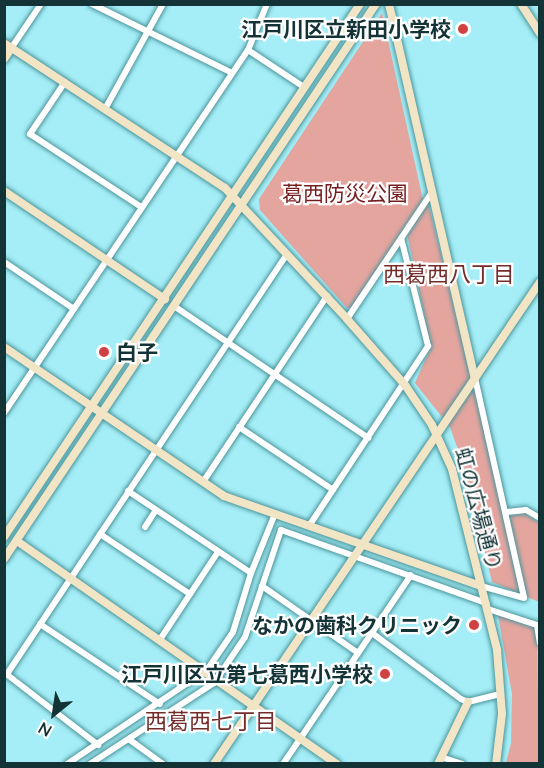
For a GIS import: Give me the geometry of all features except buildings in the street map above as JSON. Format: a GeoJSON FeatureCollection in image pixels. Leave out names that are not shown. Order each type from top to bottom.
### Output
{"type":"FeatureCollection","features":[{"type":"Feature","properties":{"kind":"street"},"geometry":{"type":"LineString","coordinates":[[4,59],[8,45],[41,4]]}},
{"type":"Feature","properties":{"kind":"street"},"geometry":{"type":"LineString","coordinates":[[92,4],[232,73]]}},
{"type":"Feature","properties":{"kind":"street"},"geometry":{"type":"LineString","coordinates":[[105,109],[163,4]]}},
{"type":"Feature","properties":{"kind":"street"},"geometry":{"type":"LineString","coordinates":[[4,413],[248,50],[267,4]]}},
{"type":"Feature","properties":{"kind":"street"},"geometry":{"type":"LineString","coordinates":[[5,535],[165,299],[360,4]]}},
{"type":"Feature","properties":{"kind":"street"},"geometry":{"type":"LineString","coordinates":[[4,560],[376,4]]}},
{"type":"Feature","properties":{"kind":"street"},"geometry":{"type":"LineString","coordinates":[[4,347],[224,496],[362,545],[524,598],[507,512],[389,4]]}},
{"type":"Feature","properties":{"kind":"street"},"geometry":{"type":"LineString","coordinates":[[520,4],[540,33]]}},
{"type":"Feature","properties":{"kind":"street","name":"虹の広場通り"},"geometry":{"type":"LineString","coordinates":[[8,45],[176,155],[233,196],[327,296],[405,385],[438,433],[452,469],[487,606],[501,694],[496,764]]}},
{"type":"Feature","properties":{"kind":"street"},"geometry":{"type":"LineString","coordinates":[[248,50],[304,87]]}},
{"type":"Feature","properties":{"kind":"street"},"geometry":{"type":"LineString","coordinates":[[65,82],[30,134],[141,207]]}},
{"type":"Feature","properties":{"kind":"street"},"geometry":{"type":"LineString","coordinates":[[4,190],[165,299]]}},
{"type":"Feature","properties":{"kind":"street"},"geometry":{"type":"LineString","coordinates":[[347,319],[432,192]]}},
{"type":"Feature","properties":{"kind":"street"},"geometry":{"type":"LineString","coordinates":[[309,526],[405,385],[428,346],[401,238]]}},
{"type":"Feature","properties":{"kind":"street"},"geometry":{"type":"LineString","coordinates":[[98,745],[6,673],[287,254]]}},
{"type":"Feature","properties":{"kind":"street"},"geometry":{"type":"LineString","coordinates":[[4,262],[74,309]]}},
{"type":"Feature","properties":{"kind":"street"},"geometry":{"type":"LineString","coordinates":[[214,764],[540,282]]}},
{"type":"Feature","properties":{"kind":"street"},"geometry":{"type":"LineString","coordinates":[[203,482],[327,296]]}},
{"type":"Feature","properties":{"kind":"street"},"geometry":{"type":"LineString","coordinates":[[174,306],[368,438]]}},
{"type":"Feature","properties":{"kind":"street"},"geometry":{"type":"LineString","coordinates":[[239,427],[333,490]]}},
{"type":"Feature","properties":{"kind":"street"},"geometry":{"type":"LineString","coordinates":[[128,491],[250,573]]}},
{"type":"Feature","properties":{"kind":"street"},"geometry":{"type":"LineString","coordinates":[[145,527],[156,510]]}},
{"type":"Feature","properties":{"kind":"street"},"geometry":{"type":"LineString","coordinates":[[507,512],[526,510],[540,518]]}},
{"type":"Feature","properties":{"kind":"street"},"geometry":{"type":"LineString","coordinates":[[67,764],[160,704],[207,670],[233,632],[250,573],[275,514]]}},
{"type":"Feature","properties":{"kind":"street"},"geometry":{"type":"LineString","coordinates":[[90,764],[129,740],[217,678],[245,637],[281,530],[411,575],[538,626],[540,643]]}},
{"type":"Feature","properties":{"kind":"street"},"geometry":{"type":"LineString","coordinates":[[100,534],[190,594]]}},
{"type":"Feature","properties":{"kind":"street"},"geometry":{"type":"LineString","coordinates":[[17,541],[207,670],[337,764]]}},
{"type":"Feature","properties":{"kind":"street"},"geometry":{"type":"LineString","coordinates":[[161,638],[218,552]]}},
{"type":"Feature","properties":{"kind":"street"},"geometry":{"type":"LineString","coordinates":[[283,764],[411,575]]}},
{"type":"Feature","properties":{"kind":"street"},"geometry":{"type":"LineString","coordinates":[[262,586],[358,653]]}},
{"type":"Feature","properties":{"kind":"street"},"geometry":{"type":"LineString","coordinates":[[40,624],[160,704]]}},
{"type":"Feature","properties":{"kind":"street"},"geometry":{"type":"LineString","coordinates":[[372,633],[468,702],[501,694]]}},
{"type":"Feature","properties":{"kind":"street"},"geometry":{"type":"LineString","coordinates":[[462,764],[440,760],[468,702]]}},
{"type":"Feature","properties":{"kind":"street"},"geometry":{"type":"LineString","coordinates":[[129,740],[163,764]]}},
{"type":"Feature","properties":{"kind":"green space","name":"葛西防災公園"},"geometry":{"type":"Polygon","coordinates":[[[382,13],[423,200],[351,308],[347,308],[260,210],[259,199],[382,13]]]}},
{"type":"Feature","properties":{"kind":"green space"},"geometry":{"type":"Polygon","coordinates":[[[428,202],[507,516],[525,513],[539,523],[539,602],[492,582],[464,467],[450,427],[415,383],[431,347],[407,234],[428,202]]]}},
{"type":"Feature","properties":{"kind":"green space"},"geometry":{"type":"Polygon","coordinates":[[[498,615],[537,625],[539,763],[506,763],[511,743],[512,694],[498,615]]]}},
{"type":"Feature","properties":{"kind":"place","name":"江戸川区立新田小学校"},"geometry":{"type":"Point","coordinates":[463,29]}},
{"type":"Feature","properties":{"kind":"place","name":"白子"},"geometry":{"type":"Point","coordinates":[104,352]}},
{"type":"Feature","properties":{"kind":"place","name":"なかの歯科クリニック"},"geometry":{"type":"Point","coordinates":[474,625]}},
{"type":"Feature","properties":{"kind":"place","name":"江戸川区立第七葛西小学校"},"geometry":{"type":"Point","coordinates":[385,674]}},
{"type":"Feature","properties":{"kind":"district","name":"西葛西八丁目"},"geometry":{"type":"Point","coordinates":[449,274]}},
{"type":"Feature","properties":{"kind":"district","name":"西葛西七丁目"},"geometry":{"type":"Point","coordinates":[211,721]}}]}
